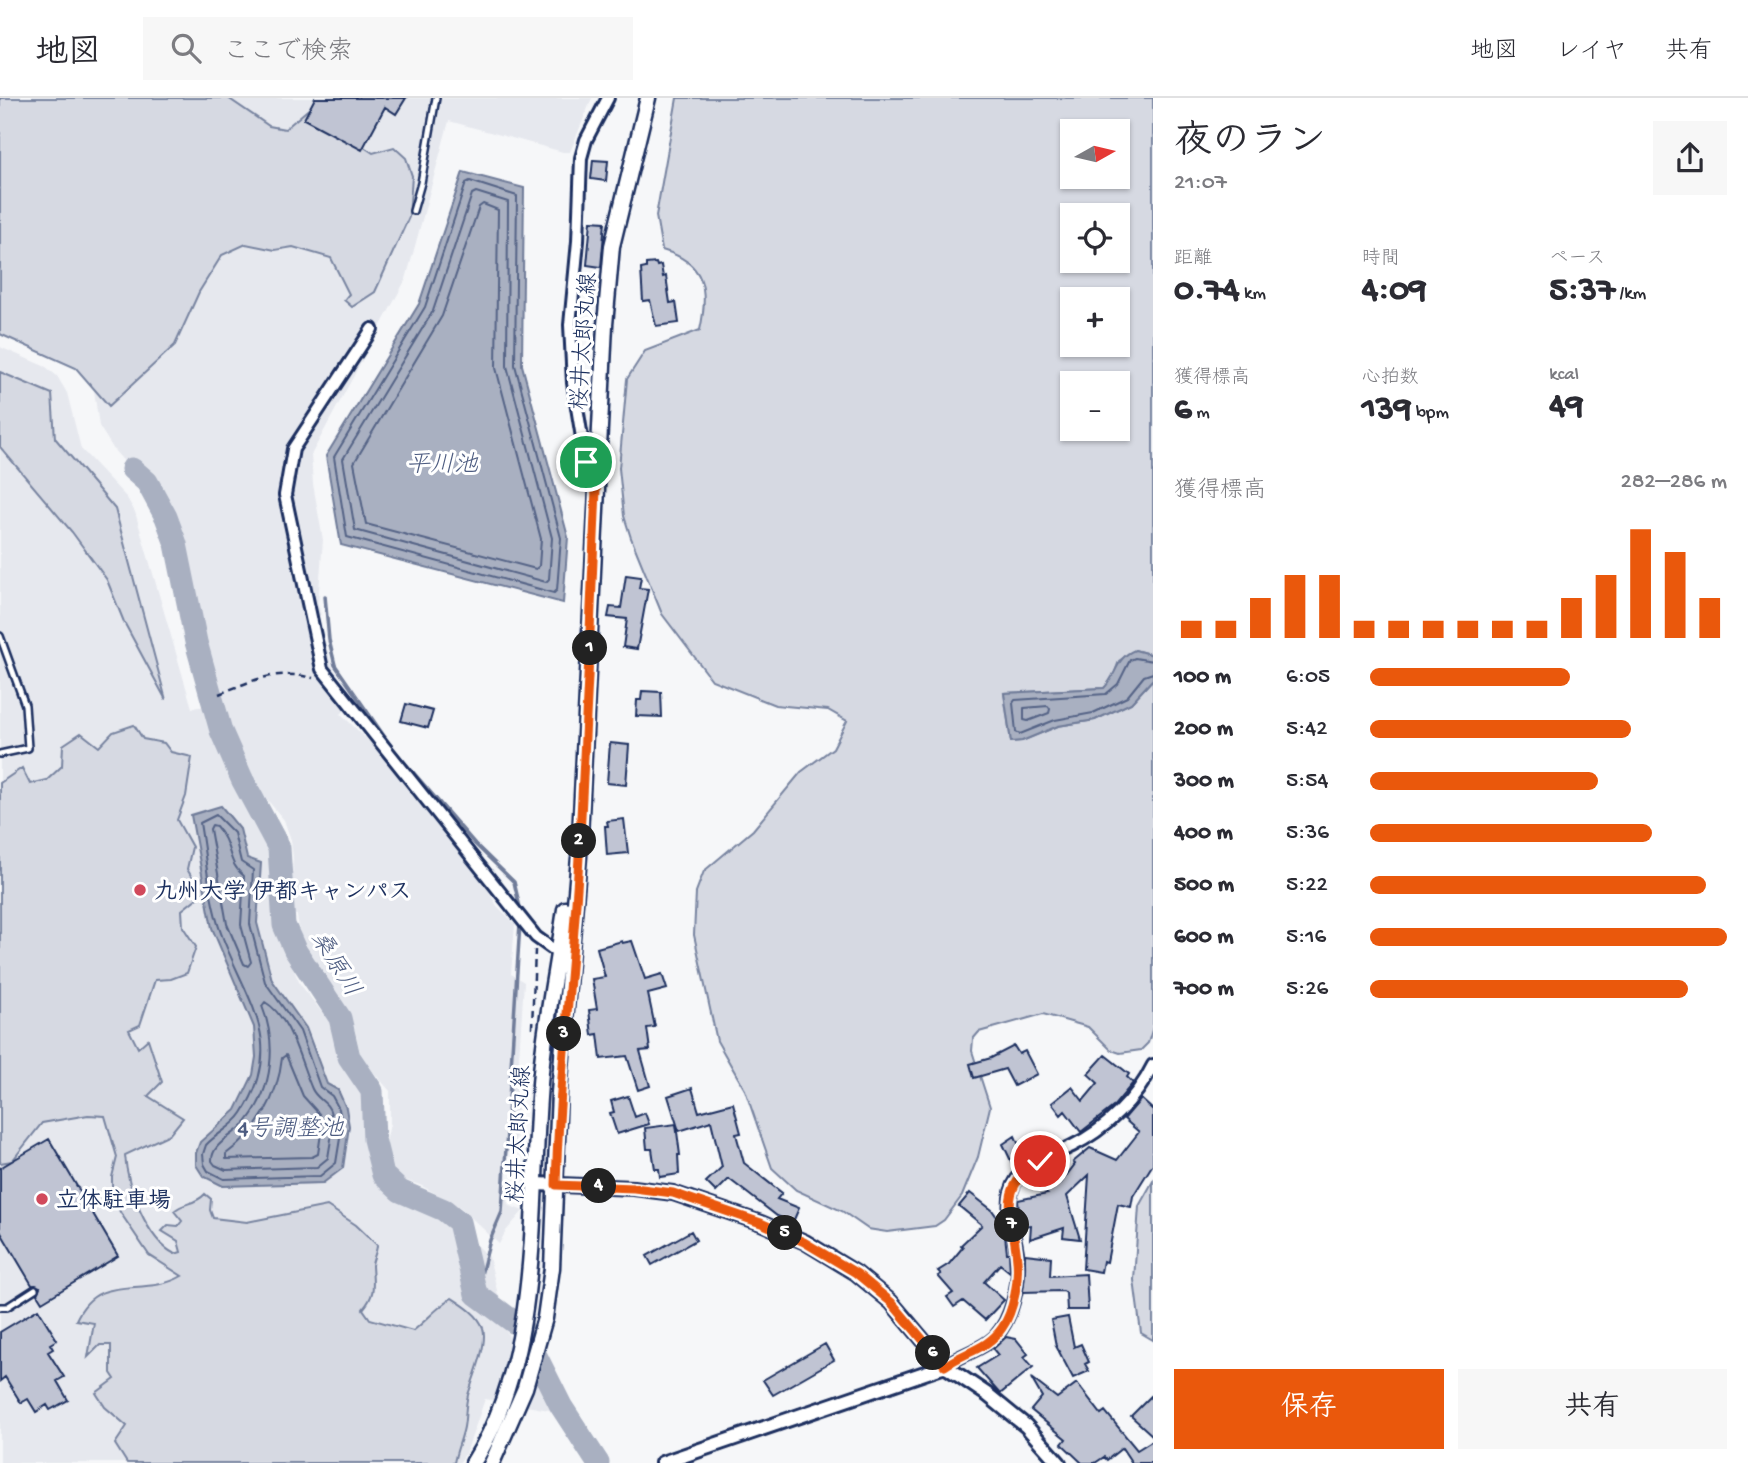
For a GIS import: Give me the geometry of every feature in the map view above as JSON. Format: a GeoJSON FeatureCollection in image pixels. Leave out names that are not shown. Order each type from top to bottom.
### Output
{"type":"FeatureCollection","features":[{"type":"Feature","properties":{"kind":"main road","name":"桜井太郎丸線"},"geometry":{"type":"LineString","coordinates":[[473,1463],[500,1409],[526,1306],[536,1184],[540,1082],[564,957],[579,857],[597,466],[612,246],[648,98]]}},
{"type":"Feature","properties":{"kind":"main road","name":"桜井太郎丸線"},"geometry":{"type":"LineString","coordinates":[[492,1463],[525,1388],[545,1318],[552,1268],[564,957]]}},
{"type":"Feature","properties":{"kind":"street"},"geometry":{"type":"LineString","coordinates":[[597,466],[586,462],[573,383],[570,325],[578,241],[581,158],[586,139],[608,98]]}},
{"type":"Feature","properties":{"kind":"street"},"geometry":{"type":"LineString","coordinates":[[372,329],[293,449],[285,495],[322,669],[536,937],[564,957]]}},
{"type":"Feature","properties":{"kind":"street"},"geometry":{"type":"LineString","coordinates":[[662,1463],[945,1366],[983,1346],[1004,1326],[1017,1278],[1018,1263],[1010,1198],[1018,1177],[1040,1161],[1102,1130],[1141,1086],[1153,1065]]}},
{"type":"Feature","properties":{"kind":"street"},"geometry":{"type":"LineString","coordinates":[[536,1184],[634,1188],[673,1193],[761,1223],[804,1242],[856,1273],[891,1302],[945,1366],[988,1395],[1026,1426],[1059,1463]]}},
{"type":"Feature","properties":{"kind":"lane"},"geometry":{"type":"LineString","coordinates":[[413,211],[421,183],[436,98]]}},
{"type":"Feature","properties":{"kind":"lane"},"geometry":{"type":"LineString","coordinates":[[0,636],[25,705],[28,748],[0,754]]}},
{"type":"Feature","properties":{"kind":"lane"},"geometry":{"type":"LineString","coordinates":[[0,1307],[7,1307],[35,1289]]}},
{"type":"Feature","properties":{"kind":"path"},"geometry":{"type":"LineString","coordinates":[[219,694],[252,679],[292,673],[316,678]]}},
{"type":"Feature","properties":{"kind":"shaded area","name":"九州大学 伊都キャンパス"},"geometry":{"type":"Polygon","coordinates":[[[0,98],[592,98],[570,152],[449,121],[406,279],[311,455],[323,540],[318,603],[321,615],[317,617],[335,674],[351,705],[341,714],[383,755],[481,877],[497,906],[515,924],[511,974],[524,982],[518,1072],[518,1127],[514,1143],[504,1159],[508,1205],[523,1211],[499,1244],[460,1207],[420,1185],[401,1179],[389,1162],[385,1146],[390,1124],[390,1091],[361,1058],[354,1026],[302,949],[297,915],[290,914],[293,859],[291,840],[284,820],[250,779],[235,749],[219,702],[218,689],[181,563],[176,561],[155,497],[114,450],[99,426],[93,383],[0,98]]]}},
{"type":"Feature","properties":{"kind":"shaded area"},"geometry":{"type":"Polygon","coordinates":[[[0,98],[228,98],[269,126],[285,129],[311,107],[354,134],[364,147],[373,153],[394,147],[406,158],[412,176],[409,217],[375,292],[352,307],[344,300],[349,294],[331,258],[293,247],[275,250],[246,244],[222,255],[199,292],[175,345],[109,406],[76,368],[0,334],[0,98]]]}},
{"type":"Feature","properties":{"kind":"shaded area"},"geometry":{"type":"Polygon","coordinates":[[[677,98],[1153,98],[1153,655],[1135,650],[1119,661],[1112,680],[1104,688],[1004,693],[1011,742],[1022,741],[1058,726],[1095,720],[1131,703],[1153,679],[1153,1027],[1148,1043],[1141,1050],[1120,1053],[1111,1050],[1088,1027],[1043,1014],[979,1032],[973,1039],[972,1051],[990,1107],[978,1157],[962,1196],[944,1220],[935,1226],[887,1232],[868,1229],[842,1211],[796,1190],[772,1168],[745,1090],[717,1041],[694,935],[696,892],[704,871],[753,830],[801,772],[833,748],[847,721],[828,710],[775,705],[712,680],[662,614],[631,538],[624,516],[619,468],[627,379],[645,351],[700,330],[703,315],[703,290],[695,270],[676,255],[662,250],[656,216],[677,98]]]}},
{"type":"Feature","properties":{"kind":"shaded area","name":"九州大学 伊都キャンパス"},"geometry":{"type":"Polygon","coordinates":[[[0,347],[46,367],[57,376],[67,393],[81,449],[127,498],[135,512],[192,708],[206,706],[234,769],[267,814],[279,836],[279,911],[286,952],[300,984],[331,1024],[338,1039],[339,1055],[344,1067],[371,1097],[368,1155],[375,1176],[381,1187],[391,1194],[423,1203],[455,1223],[489,1257],[507,1332],[519,1359],[561,1412],[485,1399],[466,1453],[459,1463],[0,1463],[0,347]]]}},
{"type":"Feature","properties":{"kind":"shaded area"},"geometry":{"type":"Polygon","coordinates":[[[0,372],[52,394],[55,438],[115,509],[166,700],[124,622],[107,580],[72,532],[0,447],[0,372]]]}},
{"type":"Feature","properties":{"kind":"shaded area"},"geometry":{"type":"Polygon","coordinates":[[[134,725],[143,739],[164,743],[171,752],[192,757],[186,796],[177,820],[192,847],[187,869],[202,894],[182,910],[183,927],[196,947],[187,973],[171,979],[155,980],[140,1025],[129,1030],[138,1048],[148,1039],[162,1082],[148,1096],[183,1118],[170,1134],[125,1155],[134,1196],[140,1210],[155,1237],[175,1254],[181,1252],[178,1241],[162,1231],[168,1225],[178,1226],[182,1221],[174,1211],[205,1194],[211,1199],[210,1210],[213,1218],[247,1222],[327,1206],[356,1225],[377,1245],[372,1264],[372,1294],[363,1309],[370,1319],[413,1331],[452,1298],[470,1311],[478,1319],[484,1335],[454,1463],[127,1463],[115,1444],[127,1426],[105,1407],[96,1393],[115,1379],[111,1373],[111,1345],[100,1345],[88,1357],[94,1323],[76,1320],[97,1295],[109,1290],[152,1286],[182,1276],[149,1255],[120,1212],[112,1192],[112,1177],[117,1157],[105,1116],[88,1115],[42,1123],[12,1161],[0,1163],[0,783],[22,768],[30,784],[47,780],[62,766],[63,745],[81,733],[99,747],[113,732],[134,725]]]}},
{"type":"Feature","properties":{"kind":"shaded area"},"geometry":{"type":"Polygon","coordinates":[[[1153,1181],[1153,1340],[1141,1333],[1134,1280],[1139,1206],[1153,1181]]]}},
{"type":"Feature","properties":{"kind":"water","name":"平川池"},"geometry":{"type":"Polygon","coordinates":[[[463,172],[524,188],[522,365],[568,537],[563,603],[341,545],[326,456],[419,304],[463,172]]]}},
{"type":"Feature","properties":{"kind":"water"},"geometry":{"type":"Polygon","coordinates":[[[1135,650],[1153,655],[1153,679],[1131,703],[1095,720],[1058,726],[1022,741],[1011,742],[1004,693],[1104,688],[1124,657],[1135,650]]]}},
{"type":"Feature","properties":{"kind":"water","name":"4号調整池"},"geometry":{"type":"Polygon","coordinates":[[[221,806],[240,829],[247,858],[261,863],[257,923],[272,980],[306,1028],[327,1084],[338,1090],[346,1108],[349,1126],[343,1168],[323,1183],[223,1186],[203,1176],[196,1165],[200,1142],[236,1110],[253,1075],[256,1057],[254,1027],[212,928],[191,815],[221,806]]]}},
{"type":"Feature","properties":{"kind":"building"},"geometry":{"type":"Polygon","coordinates":[[[315,98],[406,98],[396,114],[385,107],[362,150],[304,119],[315,98]]]}},
{"type":"Feature","properties":{"kind":"building"},"geometry":{"type":"Polygon","coordinates":[[[593,160],[608,161],[606,181],[591,179],[593,160]]]}},
{"type":"Feature","properties":{"kind":"building"},"geometry":{"type":"Polygon","coordinates":[[[591,221],[605,222],[601,267],[587,265],[591,221]]]}},
{"type":"Feature","properties":{"kind":"building"},"geometry":{"type":"Polygon","coordinates":[[[656,263],[657,266],[661,265],[663,277],[666,276],[670,303],[676,302],[679,323],[656,326],[650,300],[643,301],[641,269],[646,268],[646,264],[656,263]]]}},
{"type":"Feature","properties":{"kind":"building"},"geometry":{"type":"Polygon","coordinates":[[[626,575],[641,577],[639,588],[648,589],[637,649],[623,647],[627,619],[608,617],[610,607],[621,608],[626,575]]]}},
{"type":"Feature","properties":{"kind":"building"},"geometry":{"type":"Polygon","coordinates":[[[642,691],[661,692],[662,717],[636,716],[637,700],[641,700],[642,691]]]}},
{"type":"Feature","properties":{"kind":"building"},"geometry":{"type":"Polygon","coordinates":[[[406,704],[433,711],[428,728],[401,721],[406,704]]]}},
{"type":"Feature","properties":{"kind":"building"},"geometry":{"type":"Polygon","coordinates":[[[610,743],[629,745],[626,785],[607,783],[610,743]]]}},
{"type":"Feature","properties":{"kind":"building"},"geometry":{"type":"Polygon","coordinates":[[[624,819],[628,853],[607,855],[607,821],[624,819]]]}},
{"type":"Feature","properties":{"kind":"building"},"geometry":{"type":"Polygon","coordinates":[[[632,941],[645,979],[662,974],[667,989],[648,994],[655,1027],[647,1028],[650,1050],[640,1051],[650,1086],[638,1090],[627,1056],[601,1059],[598,1034],[592,1035],[589,1010],[597,1009],[592,979],[605,977],[597,948],[632,941]]]}},
{"type":"Feature","properties":{"kind":"building"},"geometry":{"type":"Polygon","coordinates":[[[1014,1046],[1019,1054],[1025,1051],[1037,1074],[1014,1086],[1005,1069],[974,1078],[970,1064],[991,1058],[1014,1046]]]}},
{"type":"Feature","properties":{"kind":"building"},"geometry":{"type":"Polygon","coordinates":[[[1105,1055],[1129,1074],[1127,1077],[1133,1083],[1113,1107],[1081,1132],[1065,1111],[1061,1115],[1052,1103],[1072,1087],[1083,1101],[1098,1083],[1088,1074],[1105,1055]]]}},
{"type":"Feature","properties":{"kind":"building"},"geometry":{"type":"Polygon","coordinates":[[[692,1088],[699,1112],[733,1103],[741,1133],[736,1134],[744,1163],[782,1193],[777,1199],[799,1208],[793,1222],[777,1216],[729,1179],[716,1192],[706,1182],[722,1167],[711,1121],[679,1131],[668,1096],[692,1088]]]}},
{"type":"Feature","properties":{"kind":"building"},"geometry":{"type":"Polygon","coordinates":[[[628,1096],[635,1117],[645,1113],[649,1124],[617,1134],[610,1113],[614,1112],[611,1101],[628,1096]]]}},
{"type":"Feature","properties":{"kind":"building"},"geometry":{"type":"Polygon","coordinates":[[[1141,1099],[1153,1110],[1153,1164],[1133,1196],[1131,1207],[1118,1204],[1107,1262],[1103,1261],[1101,1272],[1083,1269],[1089,1175],[1067,1196],[1080,1239],[1063,1237],[1064,1228],[1030,1239],[1031,1225],[1020,1226],[1018,1200],[1047,1194],[1029,1182],[1041,1175],[1044,1178],[1047,1175],[1060,1184],[1075,1164],[1073,1162],[1090,1148],[1117,1160],[1139,1132],[1124,1119],[1141,1099]]]}},
{"type":"Feature","properties":{"kind":"building"},"geometry":{"type":"Polygon","coordinates":[[[676,1124],[680,1155],[679,1174],[660,1177],[659,1169],[655,1169],[652,1149],[647,1149],[645,1128],[676,1124]]]}},
{"type":"Feature","properties":{"kind":"building"},"geometry":{"type":"Polygon","coordinates":[[[1015,1136],[1025,1159],[1012,1163],[1003,1144],[1015,1136]]]}},
{"type":"Feature","properties":{"kind":"building","name":"立体駐車場"},"geometry":{"type":"Polygon","coordinates":[[[49,1139],[118,1256],[42,1302],[37,1294],[40,1287],[32,1285],[0,1231],[0,1168],[49,1139]]]}},
{"type":"Feature","properties":{"kind":"building"},"geometry":{"type":"Polygon","coordinates":[[[970,1193],[992,1210],[1004,1227],[1009,1253],[1010,1272],[1000,1264],[984,1282],[1004,1300],[985,1320],[963,1301],[954,1307],[947,1297],[953,1293],[938,1276],[941,1274],[938,1271],[949,1264],[963,1247],[961,1245],[982,1225],[959,1206],[970,1193]]]}},
{"type":"Feature","properties":{"kind":"building"},"geometry":{"type":"Polygon","coordinates":[[[691,1231],[696,1240],[652,1265],[647,1256],[691,1231]]]}},
{"type":"Feature","properties":{"kind":"building"},"geometry":{"type":"Polygon","coordinates":[[[1025,1254],[1051,1257],[1050,1276],[1086,1274],[1088,1310],[1067,1310],[1066,1293],[1063,1291],[1023,1292],[1025,1254]]]}},
{"type":"Feature","properties":{"kind":"building"},"geometry":{"type":"Polygon","coordinates":[[[38,1309],[57,1340],[50,1344],[53,1349],[48,1352],[64,1377],[57,1381],[68,1400],[50,1410],[47,1405],[36,1412],[28,1399],[21,1403],[5,1377],[0,1381],[0,1332],[38,1309]]]}},
{"type":"Feature","properties":{"kind":"building"},"geometry":{"type":"Polygon","coordinates":[[[1068,1317],[1074,1347],[1081,1344],[1089,1362],[1085,1364],[1089,1371],[1073,1378],[1056,1346],[1051,1320],[1068,1317]]]}},
{"type":"Feature","properties":{"kind":"building"},"geometry":{"type":"Polygon","coordinates":[[[1006,1337],[1016,1339],[1028,1354],[1024,1357],[1033,1367],[1000,1394],[977,1368],[998,1355],[993,1349],[1006,1337]]]}},
{"type":"Feature","properties":{"kind":"building"},"geometry":{"type":"Polygon","coordinates":[[[825,1344],[834,1360],[773,1395],[763,1380],[825,1344]]]}},
{"type":"Feature","properties":{"kind":"building"},"geometry":{"type":"Polygon","coordinates":[[[1031,1378],[1057,1398],[1077,1383],[1101,1414],[1105,1411],[1137,1450],[1153,1440],[1153,1463],[1132,1463],[1122,1448],[1107,1460],[1104,1457],[1095,1463],[1082,1463],[1062,1444],[1066,1439],[1031,1410],[1042,1397],[1031,1378]]]}},
{"type":"Feature","properties":{"kind":"building"},"geometry":{"type":"Polygon","coordinates":[[[1153,1394],[1153,1436],[1131,1416],[1153,1394]]]}},
{"type":"Feature","properties":{"kind":"waterway","name":"桑原川"},"geometry":{"type":"LineString","coordinates":[[132,469],[147,482],[166,517],[176,544],[196,642],[221,731],[242,779],[279,848],[284,925],[295,950],[340,1018],[349,1057],[372,1091],[374,1139],[383,1175],[400,1191],[444,1210],[459,1222],[476,1294],[522,1328],[561,1406],[598,1463]]}},
{"type":"Feature","properties":{"kind":"waterway"},"geometry":{"type":"LineString","coordinates":[[325,596],[329,640],[335,665],[393,749],[475,844],[514,882],[521,912]]}},
{"type":"Feature","properties":{"kind":"waterway"},"geometry":{"type":"LineString","coordinates":[[476,1294],[490,1240],[502,1212],[520,923]]}},
{"type":"Feature","properties":{"kind":"place","name":"九州大学 伊都キャンパス"},"geometry":{"type":"Point","coordinates":[140,890]}},
{"type":"Feature","properties":{"kind":"place","name":"立体駐車場"},"geometry":{"type":"Point","coordinates":[42,1199]}},
{"type":"Feature","properties":{"kind":"route"},"geometry":{"type":"LineString","coordinates":[[586,462],[597,466],[592,617],[579,857],[559,1092],[556,1185],[634,1188],[673,1193],[761,1223],[804,1242],[856,1273],[891,1302],[945,1366],[983,1346],[1004,1326],[1014,1295],[1018,1263],[1010,1215],[1012,1188],[1018,1177],[1040,1161]]}}]}
